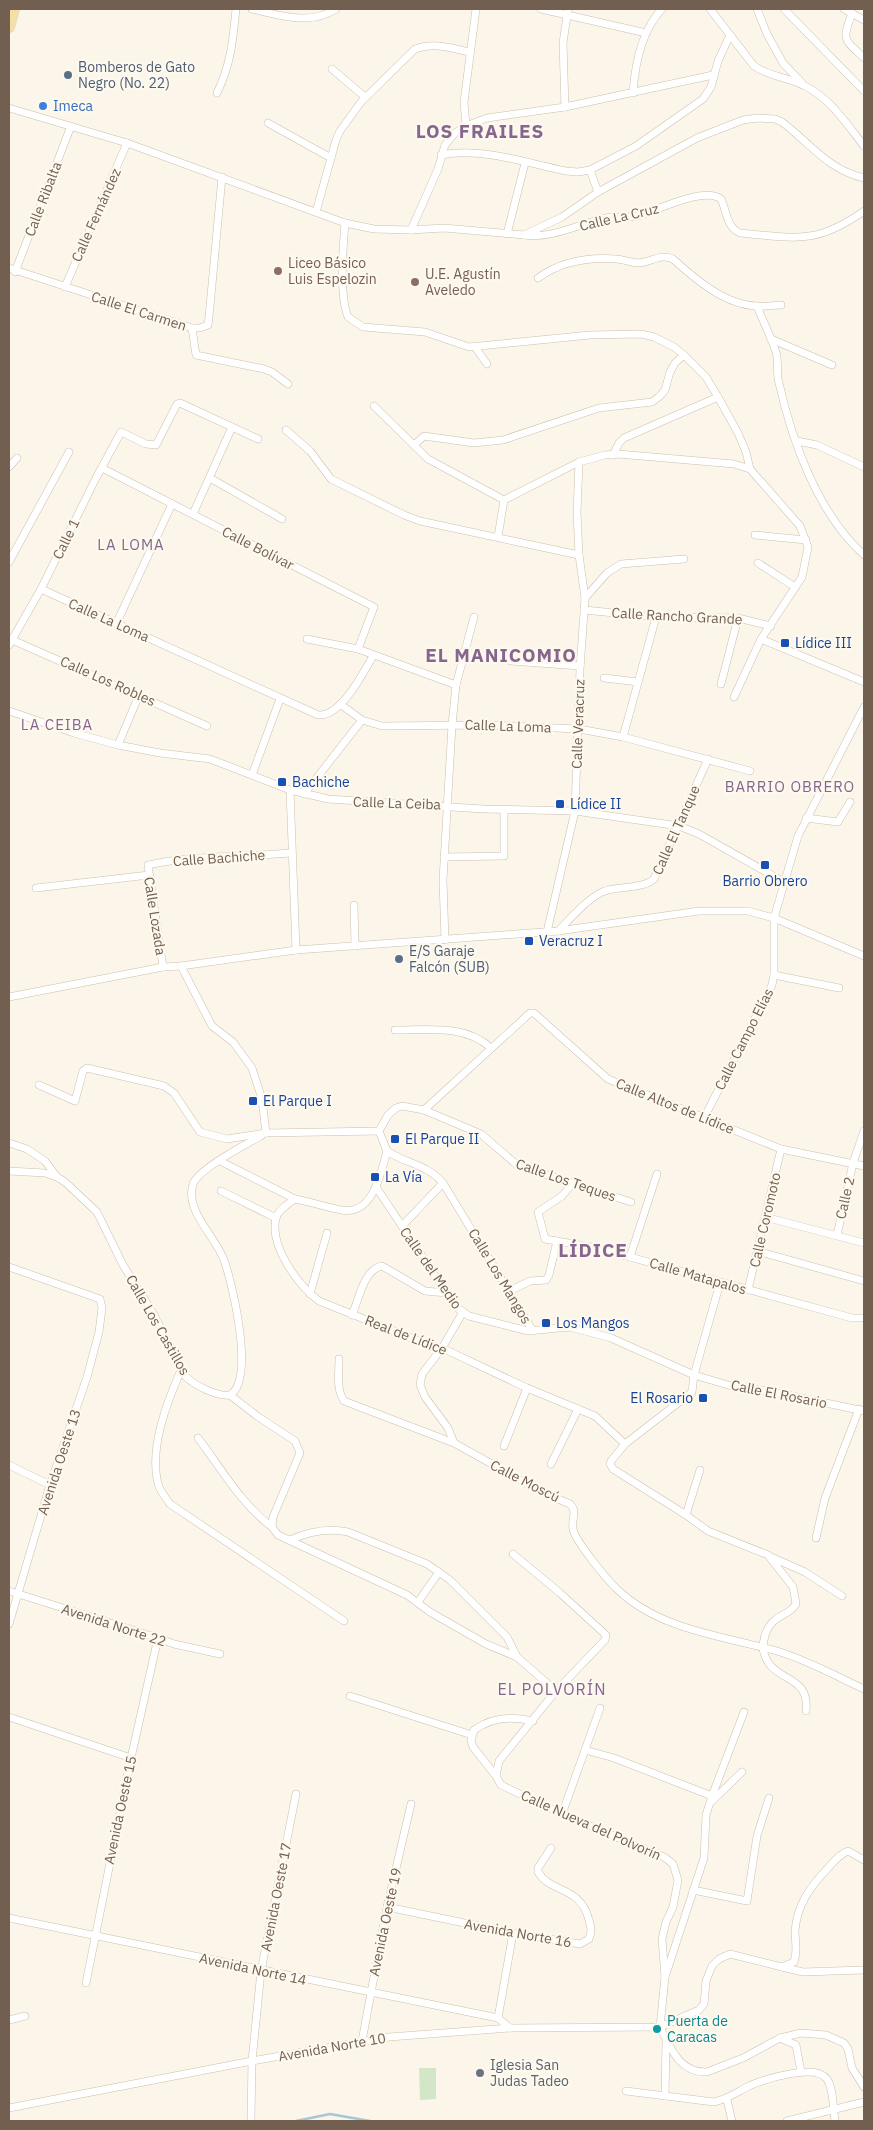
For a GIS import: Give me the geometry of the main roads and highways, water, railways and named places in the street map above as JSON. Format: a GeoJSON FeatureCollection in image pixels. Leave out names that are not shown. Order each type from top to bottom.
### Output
{"type":"FeatureCollection","features":[{"type":"Feature","properties":{"kind":"main road"},"geometry":{"type":"LineString","coordinates":[[9,27],[14,9]]}},
{"type":"Feature","properties":{"kind":"waterway"},"geometry":{"type":"LineString","coordinates":[[296,2121],[330,2114],[370,2121]]}},
{"type":"Feature","properties":{"kind":"place","name":"Bomberos de Gato Negro (No. 22)"},"geometry":{"type":"Point","coordinates":[68,75]}},
{"type":"Feature","properties":{"kind":"place","name":"Imeca"},"geometry":{"type":"Point","coordinates":[43,106]}},
{"type":"Feature","properties":{"kind":"place","name":"Liceo Básico Luis Espelozin"},"geometry":{"type":"Point","coordinates":[278,271]}},
{"type":"Feature","properties":{"kind":"place","name":"U.E. Agustín Aveledo"},"geometry":{"type":"Point","coordinates":[415,282]}},
{"type":"Feature","properties":{"kind":"place","name":"Lídice III"},"geometry":{"type":"Point","coordinates":[785,643]}},
{"type":"Feature","properties":{"kind":"place","name":"Bachiche"},"geometry":{"type":"Point","coordinates":[282,782]}},
{"type":"Feature","properties":{"kind":"place","name":"Lídice II"},"geometry":{"type":"Point","coordinates":[560,804]}},
{"type":"Feature","properties":{"kind":"place","name":"Barrio Obrero"},"geometry":{"type":"Point","coordinates":[765,865]}},
{"type":"Feature","properties":{"kind":"place","name":"Veracruz I"},"geometry":{"type":"Point","coordinates":[529,941]}},
{"type":"Feature","properties":{"kind":"place","name":"E/S Garaje Falcón (SUB)"},"geometry":{"type":"Point","coordinates":[399,959]}},
{"type":"Feature","properties":{"kind":"place","name":"El Parque I"},"geometry":{"type":"Point","coordinates":[253,1101]}},
{"type":"Feature","properties":{"kind":"place","name":"El Parque II"},"geometry":{"type":"Point","coordinates":[395,1139]}},
{"type":"Feature","properties":{"kind":"place","name":"La Vía"},"geometry":{"type":"Point","coordinates":[375,1177]}},
{"type":"Feature","properties":{"kind":"place","name":"Los Mangos"},"geometry":{"type":"Point","coordinates":[546,1323]}},
{"type":"Feature","properties":{"kind":"place","name":"El Rosario"},"geometry":{"type":"Point","coordinates":[703,1398]}},
{"type":"Feature","properties":{"kind":"place","name":"Puerta de Caracas"},"geometry":{"type":"Point","coordinates":[657,2029]}},
{"type":"Feature","properties":{"kind":"place","name":"Iglesia San Judas Tadeo"},"geometry":{"type":"Point","coordinates":[480,2073]}},
{"type":"Feature","properties":{"kind":"district","name":"LOS FRAILES"},"geometry":{"type":"Point","coordinates":[480,131]}},
{"type":"Feature","properties":{"kind":"district","name":"LA LOMA"},"geometry":{"type":"Point","coordinates":[131,544]}},
{"type":"Feature","properties":{"kind":"district","name":"EL MANICOMIO"},"geometry":{"type":"Point","coordinates":[501,655]}},
{"type":"Feature","properties":{"kind":"district","name":"LA CEIBA"},"geometry":{"type":"Point","coordinates":[57,724]}},
{"type":"Feature","properties":{"kind":"district","name":"BARRIO OBRERO"},"geometry":{"type":"Point","coordinates":[790,786]}},
{"type":"Feature","properties":{"kind":"district","name":"LÍDICE"},"geometry":{"type":"Point","coordinates":[593,1250]}},
{"type":"Feature","properties":{"kind":"district","name":"EL POLVORÍN"},"geometry":{"type":"Point","coordinates":[552,1689]}}]}
